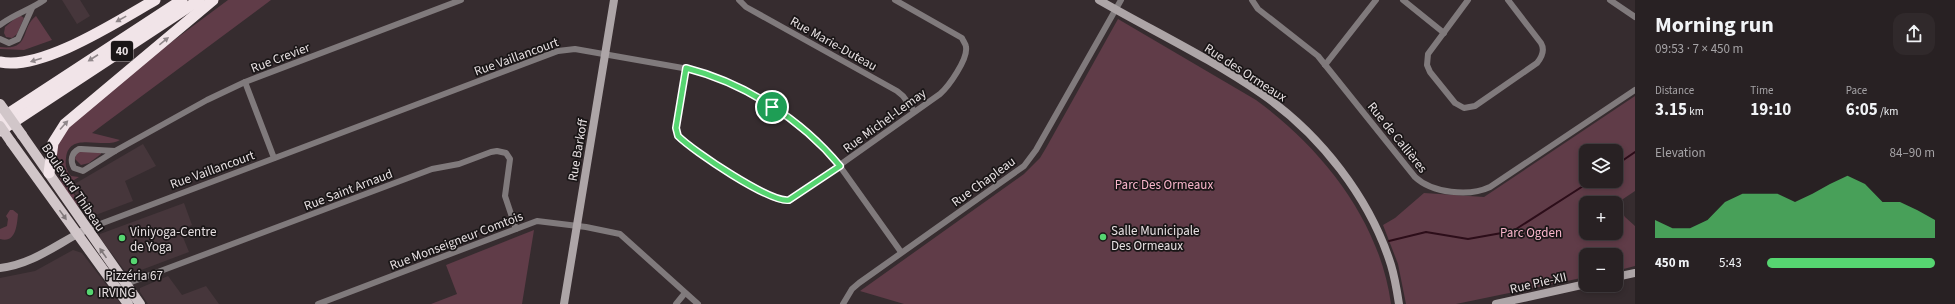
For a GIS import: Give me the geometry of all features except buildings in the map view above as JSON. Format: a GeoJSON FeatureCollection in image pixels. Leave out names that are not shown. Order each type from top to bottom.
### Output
{"type":"FeatureCollection","features":[{"type":"Feature","properties":{"kind":"highway"},"geometry":{"type":"LineString","coordinates":[[0,62],[21,63],[39,59],[91,35],[155,0]]}},
{"type":"Feature","properties":{"kind":"highway","name":"40"},"geometry":{"type":"LineString","coordinates":[[0,118],[182,0]]}},
{"type":"Feature","properties":{"kind":"highway","name":"40"},"geometry":{"type":"LineString","coordinates":[[0,131],[199,0]]}},
{"type":"Feature","properties":{"kind":"highway"},"geometry":{"type":"LineString","coordinates":[[49,173],[53,143],[65,124],[213,0]]}},
{"type":"Feature","properties":{"kind":"highway"},"geometry":{"type":"LineString","coordinates":[[0,110],[74,71]]}},
{"type":"Feature","properties":{"kind":"highway"},"geometry":{"type":"LineString","coordinates":[[0,138],[54,96]]}},
{"type":"Feature","properties":{"kind":"main road","name":"Boulevard Thibeau"},"geometry":{"type":"LineString","coordinates":[[0,104],[140,304]]}},
{"type":"Feature","properties":{"kind":"main road","name":"Boulevard Thibeau"},"geometry":{"type":"LineString","coordinates":[[0,126],[128,304]]}},
{"type":"Feature","properties":{"kind":"street"},"geometry":{"type":"LineString","coordinates":[[0,25],[17,13],[32,8],[44,0]]}},
{"type":"Feature","properties":{"kind":"street","name":"Rue Crevier"},"geometry":{"type":"LineString","coordinates":[[115,151],[79,150],[72,156],[72,165],[80,171],[86,170],[115,151],[207,100],[245,82],[461,0]]}},
{"type":"Feature","properties":{"kind":"street","name":"Rue Barkoff"},"geometry":{"type":"LineString","coordinates":[[564,304],[614,0]]}},
{"type":"Feature","properties":{"kind":"street","name":"Rue Marie-Duteau"},"geometry":{"type":"LineString","coordinates":[[739,0],[746,6],[897,91],[903,96],[914,111]]}},
{"type":"Feature","properties":{"kind":"street","name":"Rue Michel-Lemay"},"geometry":{"type":"LineString","coordinates":[[686,68],[676,128],[678,136],[749,186],[780,200],[789,200],[840,166],[914,111],[940,94],[950,84],[965,56],[966,47],[958,35],[895,0]]}},
{"type":"Feature","properties":{"kind":"street","name":"Rue des Ormeaux"},"geometry":{"type":"LineString","coordinates":[[1099,0],[1256,90],[1306,130],[1348,182],[1374,224],[1391,266],[1399,304]]}},
{"type":"Feature","properties":{"kind":"street","name":"Rue Chapleau"},"geometry":{"type":"LineString","coordinates":[[843,304],[847,295],[855,286],[1024,166],[1036,150],[1121,0]]}},
{"type":"Feature","properties":{"kind":"street","name":"Rue de Callières"},"geometry":{"type":"LineString","coordinates":[[1252,0],[1258,10],[1312,51],[1418,180],[1433,188],[1470,193],[1479,192],[1490,187],[1635,90]]}},
{"type":"Feature","properties":{"kind":"street"},"geometry":{"type":"LineString","coordinates":[[1325,65],[1376,0]]}},
{"type":"Feature","properties":{"kind":"street"},"geometry":{"type":"LineString","coordinates":[[1403,0],[1444,32]]}},
{"type":"Feature","properties":{"kind":"street"},"geometry":{"type":"LineString","coordinates":[[1468,0],[1428,54],[1428,69],[1455,103],[1464,108],[1471,108],[1533,65],[1541,57],[1543,50],[1541,43],[1508,0]]}},
{"type":"Feature","properties":{"kind":"street"},"geometry":{"type":"LineString","coordinates":[[1610,0],[1635,17]]}},
{"type":"Feature","properties":{"kind":"street"},"geometry":{"type":"LineString","coordinates":[[0,40],[9,43],[18,40],[32,8]]}},
{"type":"Feature","properties":{"kind":"street","name":"Rue Vaillancourt"},"geometry":{"type":"LineString","coordinates":[[87,229],[558,51],[575,49],[686,68],[730,83],[772,107],[813,138],[840,166],[901,252]]}},
{"type":"Feature","properties":{"kind":"street"},"geometry":{"type":"LineString","coordinates":[[245,82],[274,158]]}},
{"type":"Feature","properties":{"kind":"street","name":"Rue Saint Arnaud"},"geometry":{"type":"LineString","coordinates":[[126,284],[432,168],[459,164],[497,151],[506,154],[510,159],[505,196],[516,229]]}},
{"type":"Feature","properties":{"kind":"street","name":"Rue Monseigneur Comtois"},"geometry":{"type":"LineString","coordinates":[[318,304],[537,222],[576,226],[620,234],[698,304]]}},
{"type":"Feature","properties":{"kind":"street"},"geometry":{"type":"LineString","coordinates":[[0,268],[23,263],[40,256],[87,229]]}},
{"type":"Feature","properties":{"kind":"street"},"geometry":{"type":"LineString","coordinates":[[1623,276],[1635,273]]}},
{"type":"Feature","properties":{"kind":"street","name":"Rue Pie-XII"},"geometry":{"type":"LineString","coordinates":[[1496,304],[1579,286]]}},
{"type":"Feature","properties":{"kind":"street"},"geometry":{"type":"LineString","coordinates":[[676,304],[686,293]]}},
{"type":"Feature","properties":{"kind":"shaded area"},"geometry":{"type":"Polygon","coordinates":[[[62,0],[80,0],[90,16],[77,24],[62,0]]]}},
{"type":"Feature","properties":{"kind":"shaded area"},"geometry":{"type":"Polygon","coordinates":[[[143,144],[156,166],[125,181],[133,201],[93,216],[86,214],[71,186],[143,144]]]}},
{"type":"Feature","properties":{"kind":"shaded area"},"geometry":{"type":"Polygon","coordinates":[[[184,203],[192,225],[180,230],[189,252],[128,275],[100,238],[100,234],[184,203]]]}},
{"type":"Feature","properties":{"kind":"shaded area"},"geometry":{"type":"Polygon","coordinates":[[[73,250],[82,253],[121,304],[0,304],[0,278],[35,271],[73,250]]]}},
{"type":"Feature","properties":{"kind":"shaded area"},"geometry":{"type":"Polygon","coordinates":[[[168,276],[182,295],[206,286],[219,304],[148,304],[140,292],[140,288],[168,276]]]}},
{"type":"Feature","properties":{"kind":"green space"},"geometry":{"type":"Polygon","coordinates":[[[228,0],[271,0],[92,133],[120,140],[105,143],[88,142],[73,145],[66,158],[66,165],[71,176],[79,177],[69,183],[58,162],[56,149],[67,128],[158,52],[228,0]]]}},
{"type":"Feature","properties":{"kind":"green space"},"geometry":{"type":"Polygon","coordinates":[[[18,16],[24,18],[17,34],[12,38],[6,37],[4,33],[5,27],[18,16]]]}},
{"type":"Feature","properties":{"kind":"green space"},"geometry":{"type":"Polygon","coordinates":[[[36,16],[52,40],[24,50],[0,49],[0,47],[16,46],[21,42],[28,26],[36,16]]]}},
{"type":"Feature","properties":{"kind":"green space","name":"Parc Des Ormeaux"},"geometry":{"type":"Polygon","coordinates":[[[1118,19],[1256,100],[1303,140],[1325,164],[1344,189],[1361,216],[1375,244],[1385,273],[1391,304],[904,304],[860,291],[1024,174],[1040,158],[1118,19]]]}},
{"type":"Feature","properties":{"kind":"green space","name":"Parc Ogden"},"geometry":{"type":"Polygon","coordinates":[[[1635,96],[1635,191],[1623,199],[1623,196],[1579,196],[1579,240],[1623,240],[1623,214],[1635,226],[1635,266],[1623,269],[1623,248],[1579,248],[1579,278],[1456,304],[1406,304],[1398,264],[1383,225],[1395,218],[1424,193],[1484,197],[1635,96]]]}},
{"type":"Feature","properties":{"kind":"green space"},"geometry":{"type":"Polygon","coordinates":[[[80,151],[101,152],[101,154],[89,163],[81,165],[75,159],[76,154],[80,151]]]}},
{"type":"Feature","properties":{"kind":"green space"},"geometry":{"type":"Polygon","coordinates":[[[55,158],[81,208],[71,199],[63,186],[57,171],[55,158]]]}},
{"type":"Feature","properties":{"kind":"green space"},"geometry":{"type":"Polygon","coordinates":[[[10,210],[13,210],[18,214],[15,232],[9,239],[0,239],[0,229],[7,226],[8,219],[6,216],[10,210]]]}},
{"type":"Feature","properties":{"kind":"green space"},"geometry":{"type":"Polygon","coordinates":[[[534,230],[522,304],[431,304],[457,294],[446,265],[534,230]]]}},
{"type":"Feature","properties":{"kind":"waterway"},"geometry":{"type":"LineString","coordinates":[[1623,160],[1635,152]]}},
{"type":"Feature","properties":{"kind":"waterway"},"geometry":{"type":"LineString","coordinates":[[1389,241],[1426,232],[1468,239],[1513,231],[1580,188]]}},
{"type":"Feature","properties":{"kind":"place","name":"Salle Municipale Des Ormeaux"},"geometry":{"type":"Point","coordinates":[1103,237]}},
{"type":"Feature","properties":{"kind":"place","name":"Viniyoga-Centre de Yoga"},"geometry":{"type":"Point","coordinates":[122,238]}},
{"type":"Feature","properties":{"kind":"place","name":"Pizzéria 67"},"geometry":{"type":"Point","coordinates":[134,261]}},
{"type":"Feature","properties":{"kind":"place","name":"IRVING"},"geometry":{"type":"Point","coordinates":[90,292]}},
{"type":"Feature","properties":{"kind":"route"},"geometry":{"type":"LineString","coordinates":[[686,68],[730,83],[772,107],[813,138],[834,158],[840,166],[789,200],[780,200],[749,186],[681,140],[676,132],[676,124],[686,68]]}}]}
